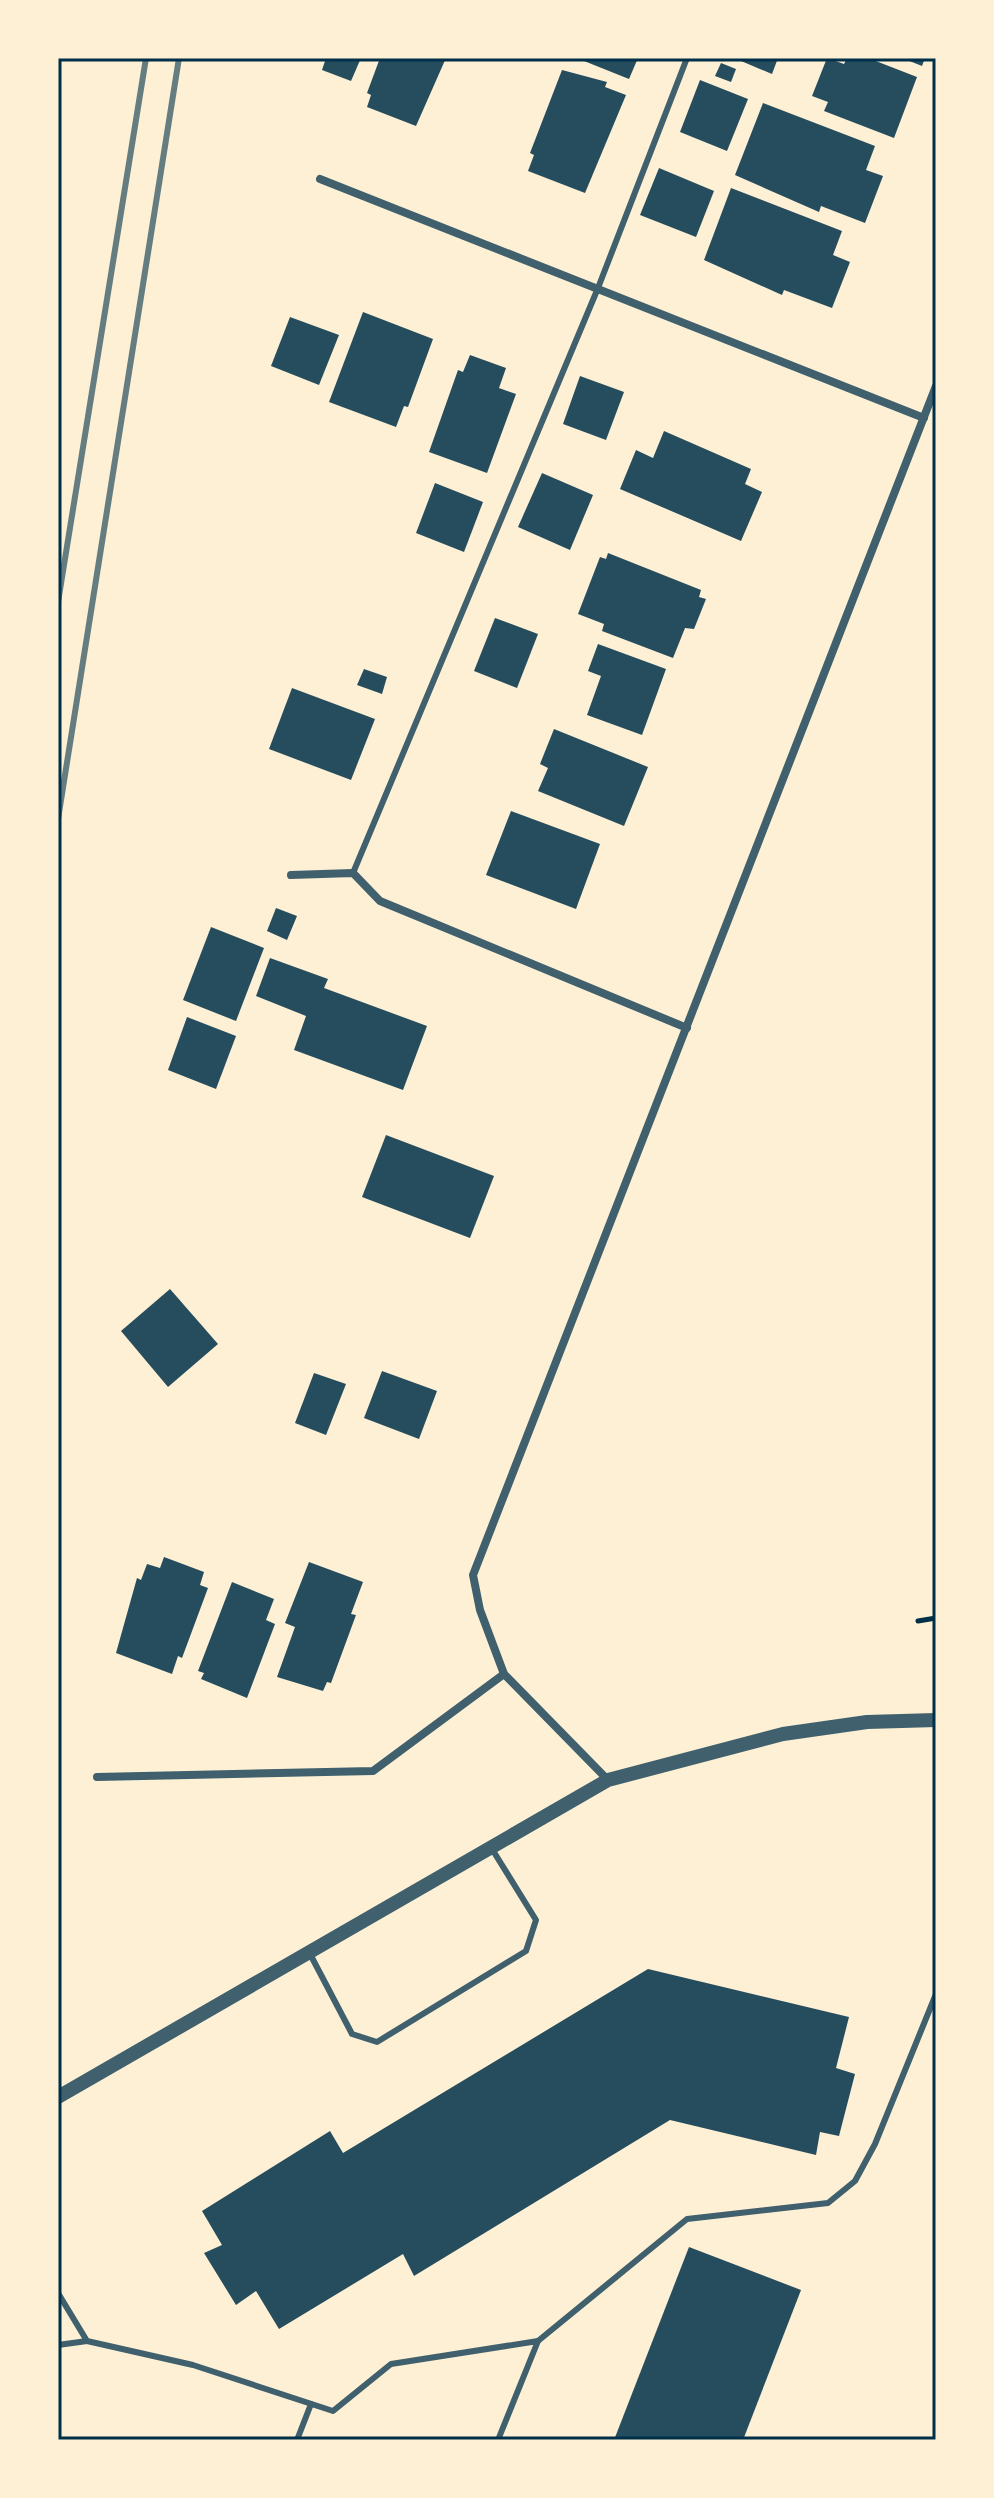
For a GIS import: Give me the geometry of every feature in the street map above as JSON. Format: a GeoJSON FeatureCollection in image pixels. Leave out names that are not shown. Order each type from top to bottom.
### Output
{"type":"FeatureCollection","features":[{"type":"Feature","properties":{"kind":"street"},"geometry":{"type":"LineString","coordinates":[[320,179],[924,418]]}},
{"type":"Feature","properties":{"kind":"street"},"geometry":{"type":"LineString","coordinates":[[608,1780],[504,1674],[480,1610],[473,1575],[936,386]]}},
{"type":"Feature","properties":{"kind":"street"},"geometry":{"type":"LineString","coordinates":[[291,875],[353,873],[380,901],[687,1028]]}},
{"type":"Feature","properties":{"kind":"street"},"geometry":{"type":"LineString","coordinates":[[97,1777],[373,1771],[504,1674]]}},
{"type":"Feature","properties":{"kind":"street"},"geometry":{"type":"LineString","coordinates":[[58,2097],[608,1780],[783,1734],[867,1722],[936,1720]]}},
{"type":"Feature","properties":{"kind":"lane"},"geometry":{"type":"LineString","coordinates":[[353,873],[598,288],[687,58]]}},
{"type":"Feature","properties":{"kind":"lane"},"geometry":{"type":"LineString","coordinates":[[309,1952],[352,2034],[377,2042],[526,1951],[536,1920],[491,1847]]}},
{"type":"Feature","properties":{"kind":"lane"},"geometry":{"type":"LineString","coordinates":[[498,2440],[538,2341],[687,2219],[828,2203],[855,2181],[875,2144],[936,1994]]}},
{"type":"Feature","properties":{"kind":"lane"},"geometry":{"type":"LineString","coordinates":[[58,2293],[87,2341]]}},
{"type":"Feature","properties":{"kind":"lane"},"geometry":{"type":"LineString","coordinates":[[58,2345],[87,2341],[193,2365],[333,2411],[391,2364],[538,2341]]}},
{"type":"Feature","properties":{"kind":"lane"},"geometry":{"type":"LineString","coordinates":[[297,2440],[311,2404]]}},
{"type":"Feature","properties":{"kind":"path"},"geometry":{"type":"LineString","coordinates":[[918,1621],[936,1618]]}},
{"type":"Feature","properties":{"kind":"building"},"geometry":{"type":"Polygon","coordinates":[[[326,58],[361,58],[351,81],[322,70],[326,58]]]}},
{"type":"Feature","properties":{"kind":"building"},"geometry":{"type":"Polygon","coordinates":[[[380,58],[446,58],[416,126],[367,107],[371,95],[367,93],[380,58]]]}},
{"type":"Feature","properties":{"kind":"building"},"geometry":{"type":"Polygon","coordinates":[[[585,58],[638,58],[629,79],[584,61],[585,58]]]}},
{"type":"Feature","properties":{"kind":"building"},"geometry":{"type":"Polygon","coordinates":[[[734,58],[778,58],[772,74],[734,58]]]}},
{"type":"Feature","properties":{"kind":"building"},"geometry":{"type":"Polygon","coordinates":[[[827,58],[844,64],[847,58],[868,58],[917,77],[894,138],[824,111],[828,102],[812,96],[827,58]]]}},
{"type":"Feature","properties":{"kind":"building"},"geometry":{"type":"Polygon","coordinates":[[[902,58],[925,58],[922,66],[902,58]]]}},
{"type":"Feature","properties":{"kind":"building"},"geometry":{"type":"Polygon","coordinates":[[[721,63],[736,69],[731,82],[715,76],[721,63]]]}},
{"type":"Feature","properties":{"kind":"building"},"geometry":{"type":"Polygon","coordinates":[[[562,70],[607,82],[605,87],[626,95],[585,193],[528,171],[534,155],[530,153],[562,70]]]}},
{"type":"Feature","properties":{"kind":"building"},"geometry":{"type":"Polygon","coordinates":[[[700,80],[748,99],[727,151],[680,132],[700,80]]]}},
{"type":"Feature","properties":{"kind":"building"},"geometry":{"type":"Polygon","coordinates":[[[763,103],[875,146],[866,170],[883,176],[865,223],[821,206],[819,212],[735,175],[763,103]]]}},
{"type":"Feature","properties":{"kind":"building"},"geometry":{"type":"Polygon","coordinates":[[[659,168],[714,191],[696,237],[640,215],[659,168]]]}},
{"type":"Feature","properties":{"kind":"building"},"geometry":{"type":"Polygon","coordinates":[[[731,188],[842,231],[833,255],[850,262],[832,308],[784,290],[782,295],[704,260],[731,188]]]}},
{"type":"Feature","properties":{"kind":"building"},"geometry":{"type":"Polygon","coordinates":[[[363,312],[433,339],[408,407],[404,406],[396,427],[329,402],[363,312]]]}},
{"type":"Feature","properties":{"kind":"building"},"geometry":{"type":"Polygon","coordinates":[[[290,317],[339,335],[319,385],[271,366],[290,317]]]}},
{"type":"Feature","properties":{"kind":"building"},"geometry":{"type":"Polygon","coordinates":[[[470,355],[506,368],[499,388],[516,394],[487,473],[429,452],[458,370],[463,372],[470,355]]]}},
{"type":"Feature","properties":{"kind":"building"},"geometry":{"type":"Polygon","coordinates":[[[580,376],[624,392],[606,440],[563,424],[580,376]]]}},
{"type":"Feature","properties":{"kind":"building"},"geometry":{"type":"Polygon","coordinates":[[[664,431],[751,469],[745,484],[762,492],[741,541],[620,489],[636,450],[653,458],[664,431]]]}},
{"type":"Feature","properties":{"kind":"building"},"geometry":{"type":"Polygon","coordinates":[[[542,473],[593,495],[570,550],[518,527],[542,473]]]}},
{"type":"Feature","properties":{"kind":"building"},"geometry":{"type":"Polygon","coordinates":[[[435,483],[483,502],[464,552],[416,533],[435,483]]]}},
{"type":"Feature","properties":{"kind":"building"},"geometry":{"type":"Polygon","coordinates":[[[608,553],[701,590],[699,597],[706,599],[694,629],[685,628],[673,658],[602,631],[604,624],[578,614],[600,557],[606,559],[608,553]]]}},
{"type":"Feature","properties":{"kind":"building"},"geometry":{"type":"Polygon","coordinates":[[[495,618],[538,634],[517,688],[474,671],[495,618]]]}},
{"type":"Feature","properties":{"kind":"building"},"geometry":{"type":"Polygon","coordinates":[[[598,644],[666,669],[642,735],[587,715],[601,676],[588,671],[598,644]]]}},
{"type":"Feature","properties":{"kind":"building"},"geometry":{"type":"Polygon","coordinates":[[[364,669],[387,677],[382,694],[357,685],[364,669]]]}},
{"type":"Feature","properties":{"kind":"building"},"geometry":{"type":"Polygon","coordinates":[[[292,688],[375,719],[351,780],[269,749],[292,688]]]}},
{"type":"Feature","properties":{"kind":"building"},"geometry":{"type":"Polygon","coordinates":[[[554,729],[648,767],[624,826],[538,791],[548,768],[540,764],[554,729]]]}},
{"type":"Feature","properties":{"kind":"building"},"geometry":{"type":"Polygon","coordinates":[[[511,811],[600,844],[576,909],[486,875],[511,811]]]}},
{"type":"Feature","properties":{"kind":"building"},"geometry":{"type":"Polygon","coordinates":[[[276,908],[297,916],[287,940],[267,931],[276,908]]]}},
{"type":"Feature","properties":{"kind":"building"},"geometry":{"type":"Polygon","coordinates":[[[211,927],[264,948],[236,1021],[183,1000],[211,927]]]}},
{"type":"Feature","properties":{"kind":"building"},"geometry":{"type":"Polygon","coordinates":[[[270,958],[328,979],[324,988],[427,1026],[403,1090],[294,1050],[306,1016],[256,996],[270,958]]]}},
{"type":"Feature","properties":{"kind":"building"},"geometry":{"type":"Polygon","coordinates":[[[187,1017],[236,1036],[216,1089],[168,1070],[187,1017]]]}},
{"type":"Feature","properties":{"kind":"building"},"geometry":{"type":"Polygon","coordinates":[[[386,1135],[494,1176],[470,1238],[362,1197],[386,1135]]]}},
{"type":"Feature","properties":{"kind":"building"},"geometry":{"type":"Polygon","coordinates":[[[170,1289],[218,1344],[168,1387],[121,1331],[170,1289]]]}},
{"type":"Feature","properties":{"kind":"building"},"geometry":{"type":"Polygon","coordinates":[[[382,1371],[437,1391],[419,1439],[364,1418],[382,1371]]]}},
{"type":"Feature","properties":{"kind":"building"},"geometry":{"type":"Polygon","coordinates":[[[314,1373],[346,1384],[326,1435],[295,1423],[314,1373]]]}},
{"type":"Feature","properties":{"kind":"building"},"geometry":{"type":"Polygon","coordinates":[[[164,1557],[204,1572],[200,1585],[208,1588],[182,1658],[178,1656],[172,1674],[116,1653],[137,1578],[141,1580],[147,1564],[160,1568],[164,1557]]]}},
{"type":"Feature","properties":{"kind":"building"},"geometry":{"type":"Polygon","coordinates":[[[309,1562],[363,1582],[351,1614],[356,1615],[331,1683],[327,1682],[323,1691],[277,1677],[295,1627],[285,1623],[309,1562]]]}},
{"type":"Feature","properties":{"kind":"building"},"geometry":{"type":"Polygon","coordinates":[[[232,1582],[274,1599],[266,1620],[275,1624],[247,1698],[201,1679],[204,1673],[198,1671],[232,1582]]]}},
{"type":"Feature","properties":{"kind":"building"},"geometry":{"type":"Polygon","coordinates":[[[648,1969],[849,2017],[836,2068],[855,2074],[839,2136],[820,2132],[816,2155],[670,2120],[414,2276],[403,2254],[279,2329],[256,2291],[236,2305],[204,2253],[222,2245],[202,2211],[330,2131],[343,2153],[648,1969]]]}},
{"type":"Feature","properties":{"kind":"building"},"geometry":{"type":"Polygon","coordinates":[[[689,2247],[801,2290],[743,2440],[614,2440],[689,2247]]]}},
{"type":"Feature","properties":{"kind":"railway"},"geometry":{"type":"LineString","coordinates":[[58,602],[146,58]]}},
{"type":"Feature","properties":{"kind":"railway"},"geometry":{"type":"LineString","coordinates":[[58,819],[179,58]]}}]}
